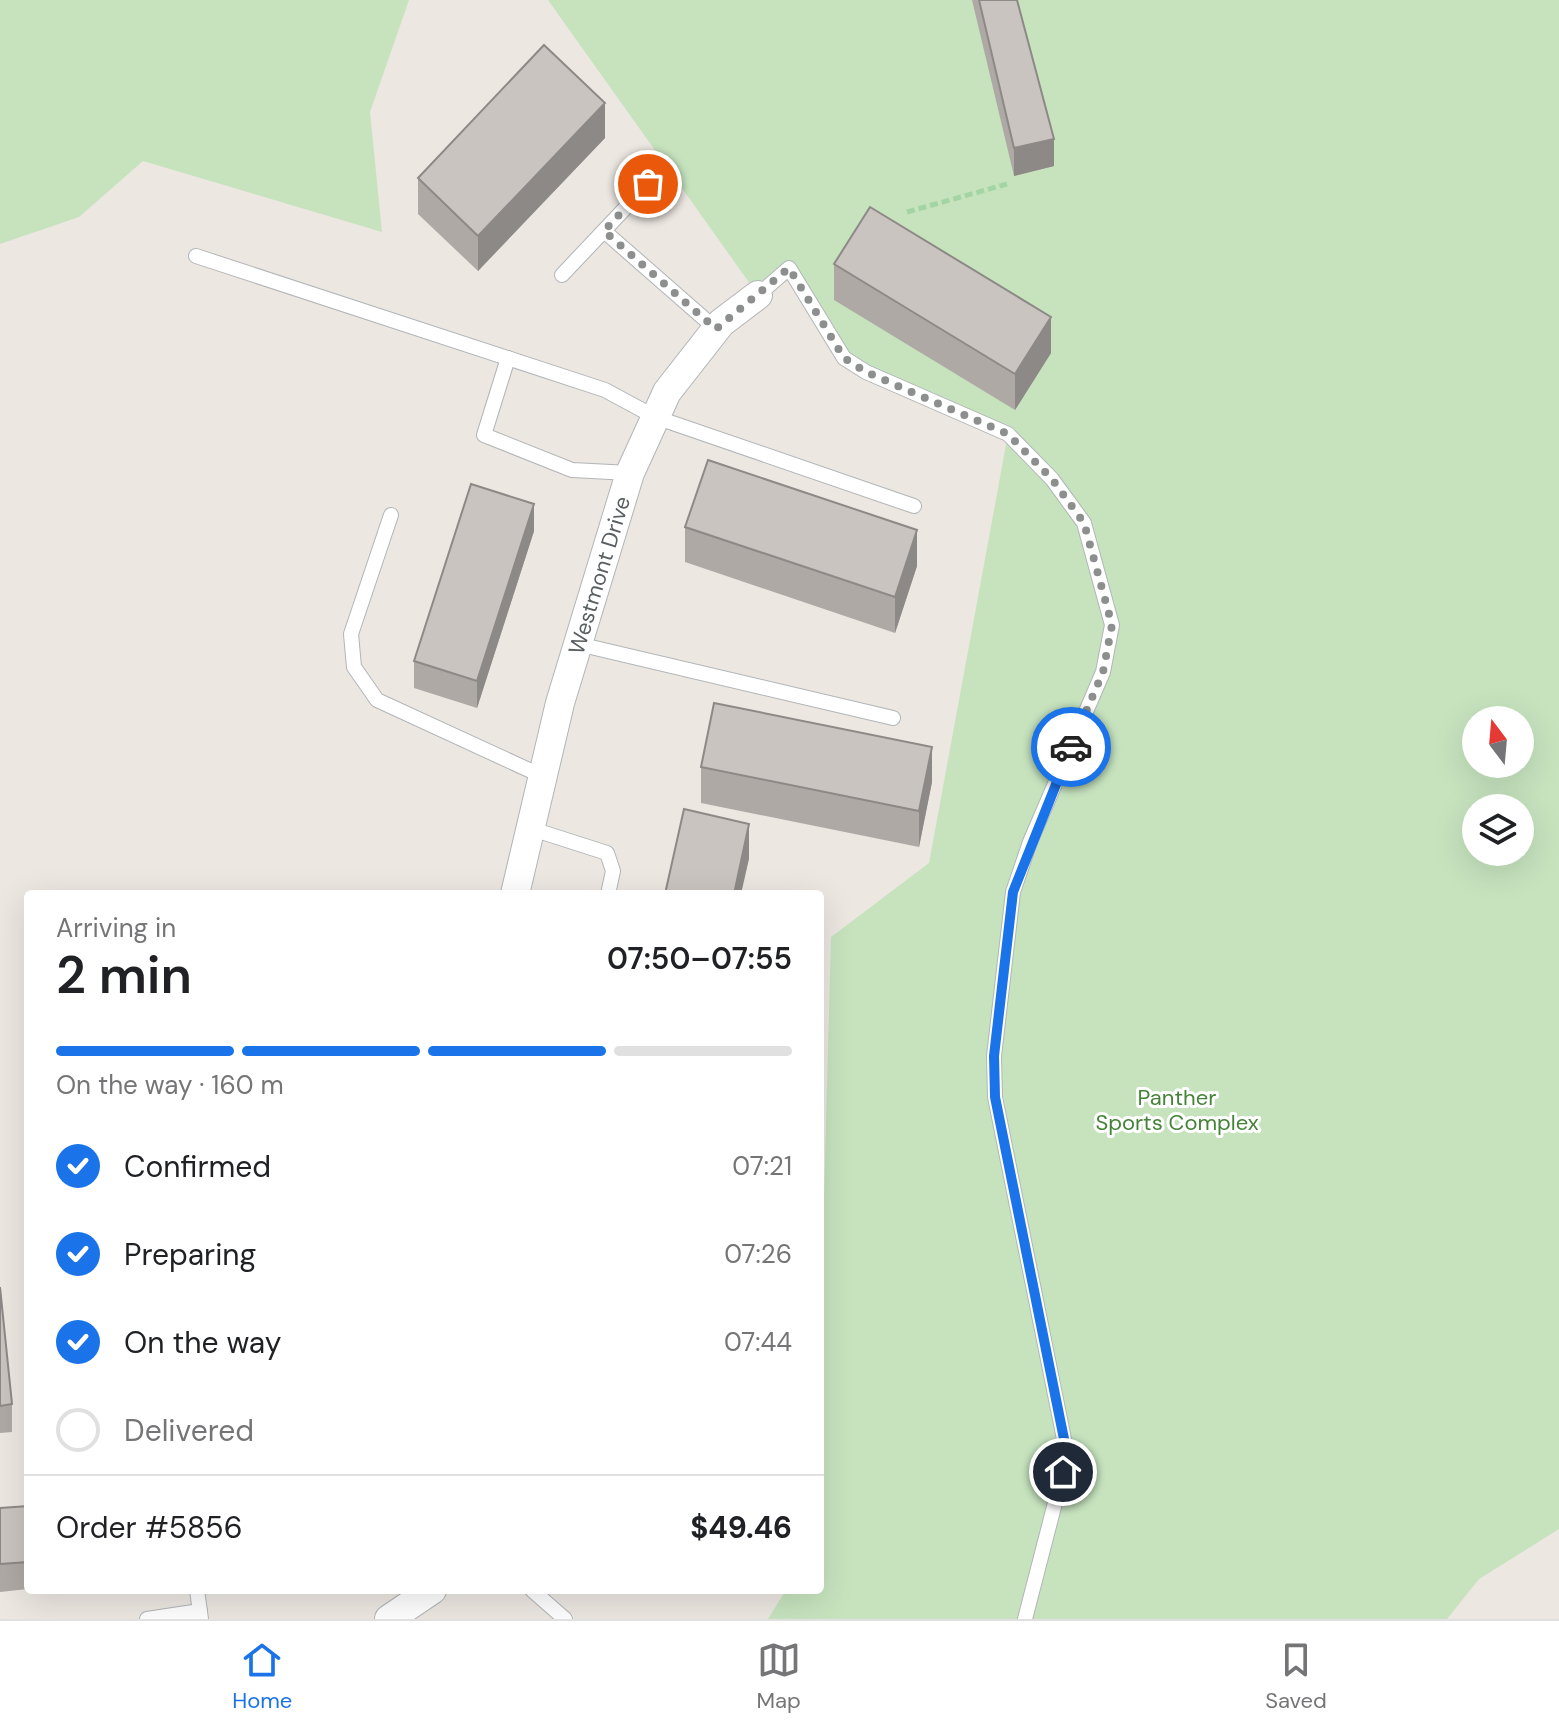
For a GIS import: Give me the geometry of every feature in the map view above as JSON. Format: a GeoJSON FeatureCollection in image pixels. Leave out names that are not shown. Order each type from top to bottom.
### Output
{"type":"FeatureCollection","features":[{"type":"Feature","properties":{"kind":"street","name":"Westmont Drive"},"geometry":{"type":"LineString","coordinates":[[516,890],[542,776],[578,644],[630,473],[667,392],[716,329],[758,295]]}},
{"type":"Feature","properties":{"kind":"street"},"geometry":{"type":"LineString","coordinates":[[389,1619],[426,1594]]}},
{"type":"Feature","properties":{"kind":"lane"},"geometry":{"type":"LineString","coordinates":[[562,275],[648,184]]}},
{"type":"Feature","properties":{"kind":"lane"},"geometry":{"type":"LineString","coordinates":[[604,231],[716,329]]}},
{"type":"Feature","properties":{"kind":"lane"},"geometry":{"type":"LineString","coordinates":[[196,256],[605,390],[655,417],[914,506]]}},
{"type":"Feature","properties":{"kind":"lane"},"geometry":{"type":"LineString","coordinates":[[758,295],[789,268],[844,358],[866,372],[1008,434],[1052,479],[1084,523],[1112,625],[1103,672],[1030,842],[1013,892],[994,1056],[995,1097],[1064,1439],[1063,1472],[1025,1619]]}},
{"type":"Feature","properties":{"kind":"lane"},"geometry":{"type":"LineString","coordinates":[[508,358],[484,435],[572,470],[630,473]]}},
{"type":"Feature","properties":{"kind":"lane"},"geometry":{"type":"LineString","coordinates":[[391,515],[351,634],[354,667],[377,700],[542,776]]}},
{"type":"Feature","properties":{"kind":"lane"},"geometry":{"type":"LineString","coordinates":[[578,644],[893,718]]}},
{"type":"Feature","properties":{"kind":"lane"},"geometry":{"type":"LineString","coordinates":[[529,828],[607,853],[613,871],[609,890]]}},
{"type":"Feature","properties":{"kind":"lane"},"geometry":{"type":"LineString","coordinates":[[147,1619],[200,1615],[197,1594]]}},
{"type":"Feature","properties":{"kind":"lane"},"geometry":{"type":"LineString","coordinates":[[537,1594],[565,1619]]}},
{"type":"Feature","properties":{"kind":"path"},"geometry":{"type":"LineString","coordinates":[[907,212],[1007,184]]}},
{"type":"Feature","properties":{"kind":"green space"},"geometry":{"type":"Polygon","coordinates":[[[0,0],[409,0],[370,112],[382,232],[143,161],[79,217],[0,244],[0,0]]]}},
{"type":"Feature","properties":{"kind":"green space","name":"Panther Sports Complex"},"geometry":{"type":"Polygon","coordinates":[[[548,0],[1559,0],[1559,1529],[1479,1579],[1447,1619],[768,1619],[784,1594],[824,1594],[824,1201],[831,937],[929,863],[1008,434],[844,358],[789,268],[758,295],[548,0]]]}},
{"type":"Feature","properties":{"kind":"building"},"geometry":{"type":"Polygon","coordinates":[[[979,0],[1017,0],[1054,139],[1014,148],[979,0]]]}},
{"type":"Feature","properties":{"kind":"building"},"geometry":{"type":"Polygon","coordinates":[[[544,45],[605,103],[478,236],[418,178],[544,45]]]}},
{"type":"Feature","properties":{"kind":"building"},"geometry":{"type":"Polygon","coordinates":[[[870,207],[1051,317],[1015,374],[834,264],[870,207]]]}},
{"type":"Feature","properties":{"kind":"building"},"geometry":{"type":"Polygon","coordinates":[[[708,460],[917,530],[895,597],[685,527],[708,460]]]}},
{"type":"Feature","properties":{"kind":"building"},"geometry":{"type":"Polygon","coordinates":[[[471,484],[534,504],[477,681],[414,661],[471,484]]]}},
{"type":"Feature","properties":{"kind":"building"},"geometry":{"type":"Polygon","coordinates":[[[714,703],[932,747],[919,811],[701,767],[714,703]]]}},
{"type":"Feature","properties":{"kind":"building"},"geometry":{"type":"Polygon","coordinates":[[[684,809],[749,824],[735,890],[666,890],[684,809]]]}},
{"type":"Feature","properties":{"kind":"building"},"geometry":{"type":"Polygon","coordinates":[[[0,1287],[12,1404],[0,1406],[0,1287]]]}},
{"type":"Feature","properties":{"kind":"building"},"geometry":{"type":"Polygon","coordinates":[[[24,1506],[24,1562],[0,1564],[0,1508],[24,1506]]]}},
{"type":"Feature","properties":{"kind":"way so far"},"geometry":{"type":"LineString","coordinates":[[648,184],[604,231],[716,329],[789,268],[844,358],[866,372],[952,406],[1008,434],[1052,479],[1084,523],[1112,625],[1103,672],[1071,747]]}},
{"type":"Feature","properties":{"kind":"route"},"geometry":{"type":"LineString","coordinates":[[1063,1472],[1064,1439],[995,1097],[994,1056],[1013,892],[1030,842],[1071,747]]}}]}
